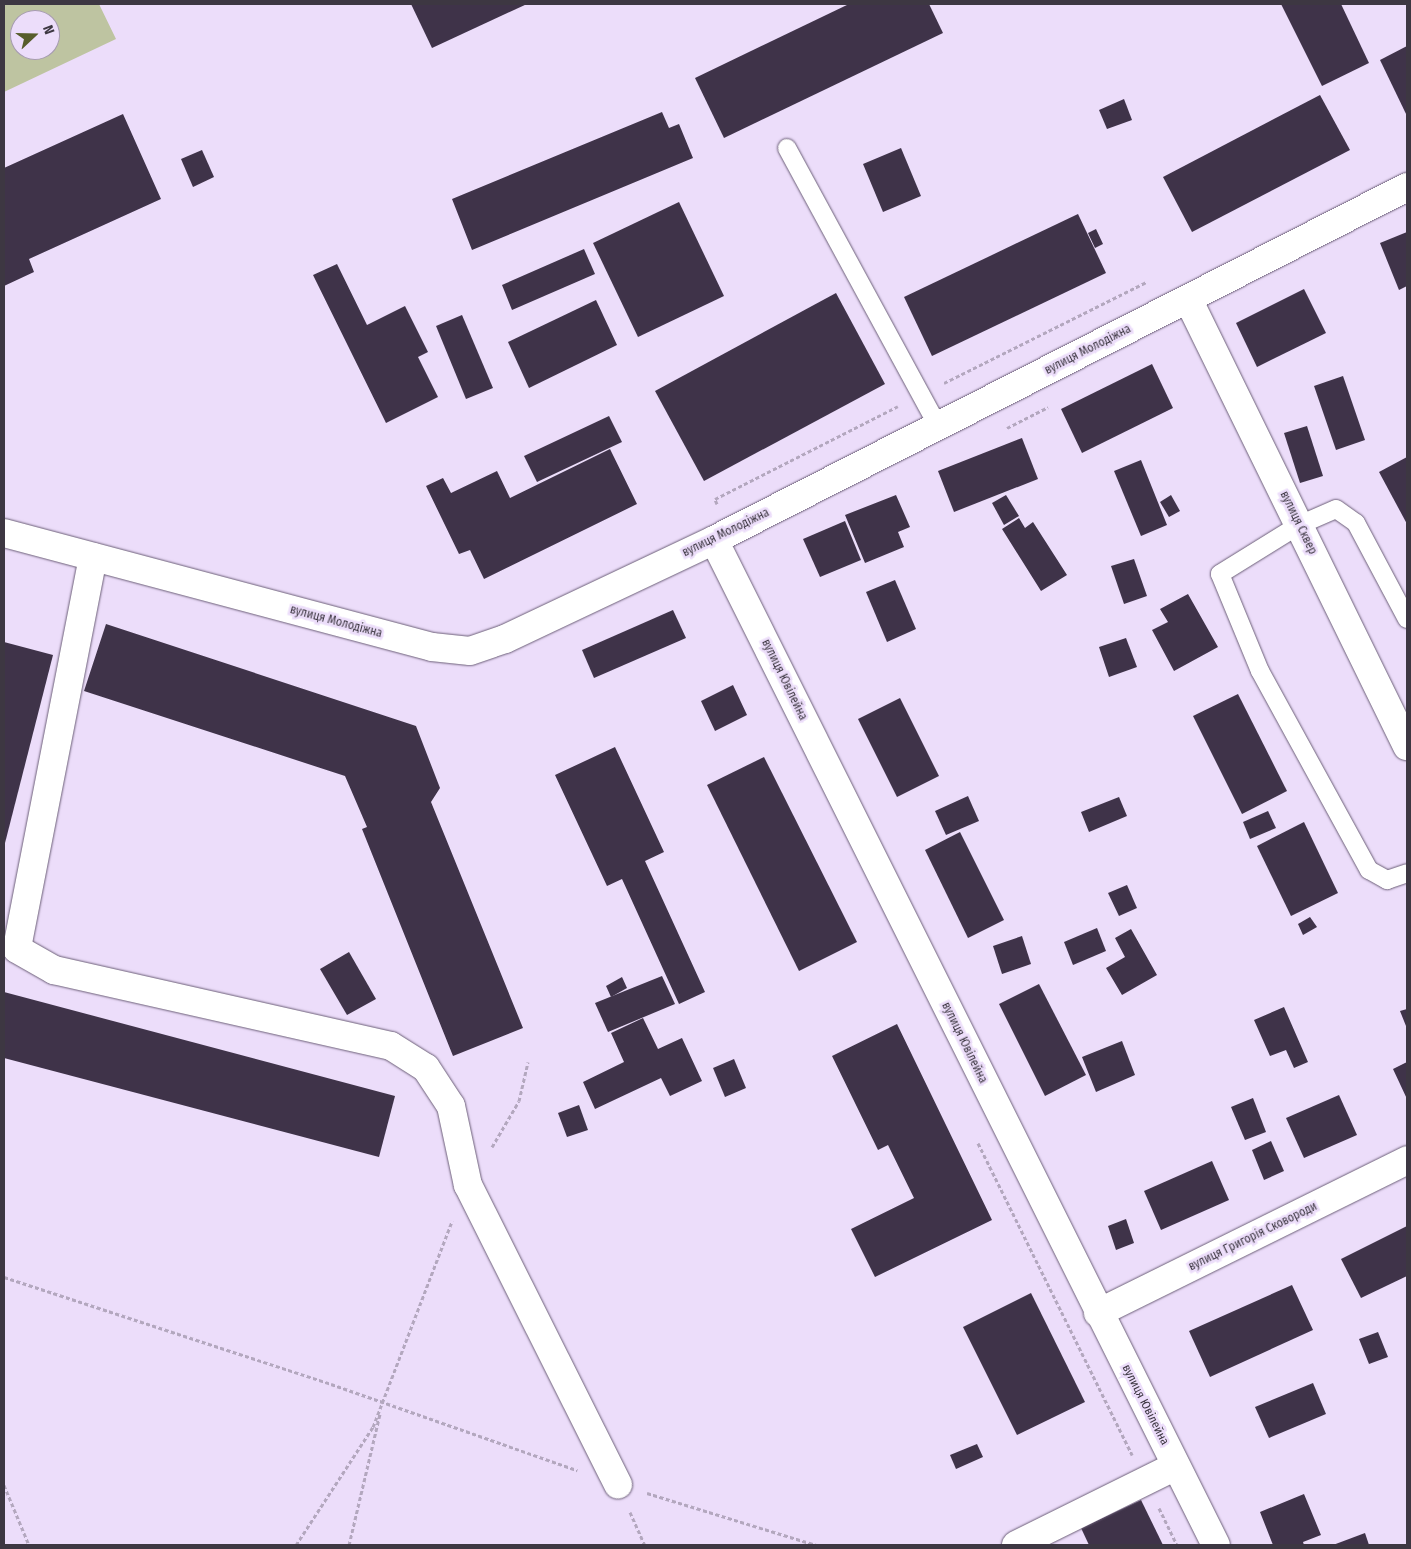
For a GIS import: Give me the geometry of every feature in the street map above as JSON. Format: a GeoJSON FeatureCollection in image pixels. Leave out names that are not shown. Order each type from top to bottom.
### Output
{"type":"FeatureCollection","features":[{"type":"Feature","properties":{"kind":"street","name":"вулиця Молодіжна"},"geometry":{"type":"LineString","coordinates":[[4,533],[432,647],[470,652],[504,639],[723,536],[1407,187]]}},
{"type":"Feature","properties":{"kind":"street","name":"вулиця Сквер"},"geometry":{"type":"LineString","coordinates":[[1188,299],[1407,746]]}},
{"type":"Feature","properties":{"kind":"street","name":"вулиця Ювілейна"},"geometry":{"type":"LineString","coordinates":[[723,536],[1098,1313],[1216,1545]]}},
{"type":"Feature","properties":{"kind":"street"},"geometry":{"type":"LineString","coordinates":[[94,557],[18,949],[54,970],[391,1046],[426,1068],[451,1106],[469,1187],[618,1484]]}},
{"type":"Feature","properties":{"kind":"street","name":"вулиця Григорія Сковороди"},"geometry":{"type":"LineString","coordinates":[[1098,1313],[1407,1160]]}},
{"type":"Feature","properties":{"kind":"street"},"geometry":{"type":"LineString","coordinates":[[1016,1545],[1176,1466]]}},
{"type":"Feature","properties":{"kind":"lane"},"geometry":{"type":"LineString","coordinates":[[787,148],[938,426]]}},
{"type":"Feature","properties":{"kind":"lane"},"geometry":{"type":"LineString","coordinates":[[1407,619],[1356,523],[1336,509],[1299,525],[1220,574],[1260,672],[1369,870],[1388,880],[1407,873]]}},
{"type":"Feature","properties":{"kind":"path"},"geometry":{"type":"LineString","coordinates":[[723,536],[715,500],[1149,281]]}},
{"type":"Feature","properties":{"kind":"path"},"geometry":{"type":"LineString","coordinates":[[1002,430],[1055,404]]}},
{"type":"Feature","properties":{"kind":"path"},"geometry":{"type":"LineString","coordinates":[[296,1545],[373,1427],[457,1210],[518,1101],[528,1062]]}},
{"type":"Feature","properties":{"kind":"path"},"geometry":{"type":"LineString","coordinates":[[974,1135],[1177,1545]]}},
{"type":"Feature","properties":{"kind":"path"},"geometry":{"type":"LineString","coordinates":[[4,1277],[383,1402],[618,1484],[816,1545]]}},
{"type":"Feature","properties":{"kind":"path"},"geometry":{"type":"LineString","coordinates":[[349,1545],[383,1402]]}},
{"type":"Feature","properties":{"kind":"path"},"geometry":{"type":"LineString","coordinates":[[618,1484],[645,1545]]}},
{"type":"Feature","properties":{"kind":"path"},"geometry":{"type":"LineString","coordinates":[[4,1485],[29,1545]]}},
{"type":"Feature","properties":{"kind":"green space"},"geometry":{"type":"Polygon","coordinates":[[[4,4],[99,4],[116,39],[4,92],[4,4]]]}},
{"type":"Feature","properties":{"kind":"building"},"geometry":{"type":"Polygon","coordinates":[[[411,4],[527,4],[432,48],[411,4]]]}},
{"type":"Feature","properties":{"kind":"building"},"geometry":{"type":"Polygon","coordinates":[[[849,4],[929,4],[943,33],[724,138],[695,78],[849,4]]]}},
{"type":"Feature","properties":{"kind":"building"},"geometry":{"type":"Polygon","coordinates":[[[1281,4],[1341,4],[1369,63],[1322,86],[1281,4]]]}},
{"type":"Feature","properties":{"kind":"building"},"geometry":{"type":"Polygon","coordinates":[[[1407,46],[1407,116],[1380,60],[1407,46]]]}},
{"type":"Feature","properties":{"kind":"building"},"geometry":{"type":"Polygon","coordinates":[[[1320,95],[1350,150],[1192,232],[1163,177],[1320,95]]]}},
{"type":"Feature","properties":{"kind":"building"},"geometry":{"type":"Polygon","coordinates":[[[1124,99],[1132,120],[1107,129],[1099,110],[1124,99]]]}},
{"type":"Feature","properties":{"kind":"building"},"geometry":{"type":"Polygon","coordinates":[[[662,112],[669,128],[679,124],[693,158],[472,250],[452,199],[662,112]]]}},
{"type":"Feature","properties":{"kind":"building"},"geometry":{"type":"Polygon","coordinates":[[[123,114],[161,199],[29,259],[34,272],[4,286],[4,168],[123,114]]]}},
{"type":"Feature","properties":{"kind":"building"},"geometry":{"type":"Polygon","coordinates":[[[901,148],[921,196],[883,212],[863,164],[901,148]]]}},
{"type":"Feature","properties":{"kind":"building"},"geometry":{"type":"Polygon","coordinates":[[[202,150],[214,177],[193,187],[181,159],[202,150]]]}},
{"type":"Feature","properties":{"kind":"building"},"geometry":{"type":"Polygon","coordinates":[[[679,202],[724,296],[638,337],[593,243],[679,202]]]}},
{"type":"Feature","properties":{"kind":"building"},"geometry":{"type":"Polygon","coordinates":[[[1078,214],[1106,273],[932,356],[904,297],[1078,214]]]}},
{"type":"Feature","properties":{"kind":"building"},"geometry":{"type":"Polygon","coordinates":[[[1096,229],[1103,244],[1095,248],[1088,233],[1096,229]]]}},
{"type":"Feature","properties":{"kind":"building"},"geometry":{"type":"Polygon","coordinates":[[[1407,232],[1407,286],[1399,290],[1380,243],[1407,232]]]}},
{"type":"Feature","properties":{"kind":"building"},"geometry":{"type":"Polygon","coordinates":[[[584,249],[595,274],[512,310],[502,285],[584,249]]]}},
{"type":"Feature","properties":{"kind":"building"},"geometry":{"type":"Polygon","coordinates":[[[337,264],[367,325],[405,306],[428,352],[418,357],[438,397],[386,423],[313,275],[337,264]]]}},
{"type":"Feature","properties":{"kind":"building"},"geometry":{"type":"Polygon","coordinates":[[[1304,289],[1326,333],[1257,367],[1236,323],[1304,289]]]}},
{"type":"Feature","properties":{"kind":"building"},"geometry":{"type":"Polygon","coordinates":[[[836,293],[885,384],[704,481],[655,391],[836,293]]]}},
{"type":"Feature","properties":{"kind":"building"},"geometry":{"type":"Polygon","coordinates":[[[596,300],[617,345],[529,388],[508,342],[596,300]]]}},
{"type":"Feature","properties":{"kind":"building"},"geometry":{"type":"Polygon","coordinates":[[[462,315],[493,388],[466,399],[436,326],[462,315]]]}},
{"type":"Feature","properties":{"kind":"building"},"geometry":{"type":"Polygon","coordinates":[[[1152,364],[1173,408],[1082,453],[1061,409],[1152,364]]]}},
{"type":"Feature","properties":{"kind":"building"},"geometry":{"type":"Polygon","coordinates":[[[1343,376],[1365,440],[1336,450],[1314,386],[1343,376]]]}},
{"type":"Feature","properties":{"kind":"building"},"geometry":{"type":"Polygon","coordinates":[[[609,416],[622,442],[537,482],[524,456],[609,416]]]}},
{"type":"Feature","properties":{"kind":"building"},"geometry":{"type":"Polygon","coordinates":[[[1307,426],[1323,476],[1300,483],[1284,433],[1307,426]]]}},
{"type":"Feature","properties":{"kind":"building"},"geometry":{"type":"Polygon","coordinates":[[[1022,438],[1038,479],[954,512],[938,471],[1022,438]]]}},
{"type":"Feature","properties":{"kind":"building"},"geometry":{"type":"Polygon","coordinates":[[[610,449],[637,504],[484,579],[470,550],[459,554],[426,486],[443,478],[451,493],[497,471],[510,498],[610,449]]]}},
{"type":"Feature","properties":{"kind":"building"},"geometry":{"type":"Polygon","coordinates":[[[1407,457],[1407,524],[1379,472],[1407,457]]]}},
{"type":"Feature","properties":{"kind":"building"},"geometry":{"type":"Polygon","coordinates":[[[1141,460],[1167,525],[1141,536],[1114,471],[1141,460]]]}},
{"type":"Feature","properties":{"kind":"building"},"geometry":{"type":"Polygon","coordinates":[[[896,495],[910,527],[898,532],[904,547],[865,563],[845,515],[896,495]]]}},
{"type":"Feature","properties":{"kind":"building"},"geometry":{"type":"Polygon","coordinates":[[[1006,495],[1019,516],[1004,525],[992,503],[1006,495]]]}},
{"type":"Feature","properties":{"kind":"building"},"geometry":{"type":"Polygon","coordinates":[[[1171,495],[1180,511],[1169,517],[1160,502],[1171,495]]]}},
{"type":"Feature","properties":{"kind":"building"},"geometry":{"type":"Polygon","coordinates":[[[1019,518],[1025,528],[1033,522],[1067,575],[1041,591],[1002,529],[1019,518]]]}},
{"type":"Feature","properties":{"kind":"building"},"geometry":{"type":"Polygon","coordinates":[[[845,521],[861,560],[820,577],[803,539],[845,521]]]}},
{"type":"Feature","properties":{"kind":"building"},"geometry":{"type":"Polygon","coordinates":[[[1134,559],[1147,596],[1124,604],[1111,566],[1134,559]]]}},
{"type":"Feature","properties":{"kind":"building"},"geometry":{"type":"Polygon","coordinates":[[[895,580],[916,629],[887,642],[866,592],[895,580]]]}},
{"type":"Feature","properties":{"kind":"building"},"geometry":{"type":"Polygon","coordinates":[[[1188,594],[1218,647],[1174,671],[1152,630],[1168,622],[1160,609],[1188,594]]]}},
{"type":"Feature","properties":{"kind":"building"},"geometry":{"type":"Polygon","coordinates":[[[673,610],[686,638],[594,678],[582,650],[673,610]]]}},
{"type":"Feature","properties":{"kind":"building"},"geometry":{"type":"Polygon","coordinates":[[[106,624],[416,726],[440,788],[431,802],[523,1028],[453,1056],[362,829],[367,827],[345,776],[84,691],[106,624]]]}},
{"type":"Feature","properties":{"kind":"building"},"geometry":{"type":"Polygon","coordinates":[[[1126,638],[1137,667],[1109,677],[1099,647],[1126,638]]]}},
{"type":"Feature","properties":{"kind":"building"},"geometry":{"type":"Polygon","coordinates":[[[4,642],[53,655],[4,847],[4,642]]]}},
{"type":"Feature","properties":{"kind":"building"},"geometry":{"type":"Polygon","coordinates":[[[733,685],[747,715],[715,731],[701,701],[733,685]]]}},
{"type":"Feature","properties":{"kind":"building"},"geometry":{"type":"Polygon","coordinates":[[[1238,694],[1287,791],[1242,814],[1193,716],[1238,694]]]}},
{"type":"Feature","properties":{"kind":"building"},"geometry":{"type":"Polygon","coordinates":[[[900,698],[939,776],[897,797],[858,719],[900,698]]]}},
{"type":"Feature","properties":{"kind":"building"},"geometry":{"type":"Polygon","coordinates":[[[615,747],[664,852],[645,861],[705,992],[679,1004],[622,879],[607,886],[555,775],[615,747]]]}},
{"type":"Feature","properties":{"kind":"building"},"geometry":{"type":"Polygon","coordinates":[[[764,757],[857,942],[799,971],[707,785],[764,757]]]}},
{"type":"Feature","properties":{"kind":"building"},"geometry":{"type":"Polygon","coordinates":[[[968,796],[979,821],[946,835],[935,811],[968,796]]]}},
{"type":"Feature","properties":{"kind":"building"},"geometry":{"type":"Polygon","coordinates":[[[1119,797],[1127,816],[1089,832],[1081,812],[1119,797]]]}},
{"type":"Feature","properties":{"kind":"building"},"geometry":{"type":"Polygon","coordinates":[[[1268,811],[1276,828],[1250,839],[1243,822],[1268,811]]]}},
{"type":"Feature","properties":{"kind":"building"},"geometry":{"type":"Polygon","coordinates":[[[1304,822],[1338,893],[1291,916],[1257,846],[1304,822]]]}},
{"type":"Feature","properties":{"kind":"building"},"geometry":{"type":"Polygon","coordinates":[[[960,832],[1004,920],[968,938],[925,850],[960,832]]]}},
{"type":"Feature","properties":{"kind":"building"},"geometry":{"type":"Polygon","coordinates":[[[1127,885],[1137,908],[1119,916],[1108,893],[1127,885]]]}},
{"type":"Feature","properties":{"kind":"building"},"geometry":{"type":"Polygon","coordinates":[[[1310,917],[1317,927],[1303,935],[1298,924],[1310,917]]]}},
{"type":"Feature","properties":{"kind":"building"},"geometry":{"type":"Polygon","coordinates":[[[1097,928],[1106,951],[1073,965],[1064,942],[1097,928]]]}},
{"type":"Feature","properties":{"kind":"building"},"geometry":{"type":"Polygon","coordinates":[[[1131,929],[1157,975],[1122,995],[1106,968],[1125,957],[1115,938],[1131,929]]]}},
{"type":"Feature","properties":{"kind":"building"},"geometry":{"type":"Polygon","coordinates":[[[1022,936],[1031,964],[1002,974],[993,946],[1022,936]]]}},
{"type":"Feature","properties":{"kind":"building"},"geometry":{"type":"Polygon","coordinates":[[[349,952],[376,999],[347,1015],[320,969],[349,952]]]}},
{"type":"Feature","properties":{"kind":"building"},"geometry":{"type":"Polygon","coordinates":[[[662,976],[675,1004],[608,1032],[595,1003],[662,976]]]}},
{"type":"Feature","properties":{"kind":"building"},"geometry":{"type":"Polygon","coordinates":[[[622,977],[627,988],[611,997],[606,986],[622,977]]]}},
{"type":"Feature","properties":{"kind":"building"},"geometry":{"type":"Polygon","coordinates":[[[1039,984],[1086,1075],[1045,1096],[999,1004],[1039,984]]]}},
{"type":"Feature","properties":{"kind":"building"},"geometry":{"type":"Polygon","coordinates":[[[4,992],[395,1096],[379,1157],[4,1058],[4,992]]]}},
{"type":"Feature","properties":{"kind":"building"},"geometry":{"type":"Polygon","coordinates":[[[1284,1007],[1308,1062],[1294,1068],[1286,1050],[1270,1056],[1254,1020],[1284,1007]]]}},
{"type":"Feature","properties":{"kind":"building"},"geometry":{"type":"Polygon","coordinates":[[[1407,1009],[1407,1026],[1406,1026],[1400,1011],[1407,1009]]]}},
{"type":"Feature","properties":{"kind":"building"},"geometry":{"type":"Polygon","coordinates":[[[643,1018],[658,1049],[682,1038],[702,1081],[670,1096],[661,1078],[595,1109],[583,1082],[624,1062],[611,1033],[643,1018]]]}},
{"type":"Feature","properties":{"kind":"building"},"geometry":{"type":"Polygon","coordinates":[[[897,1024],[992,1220],[875,1277],[851,1229],[914,1198],[888,1145],[878,1150],[832,1056],[897,1024]]]}},
{"type":"Feature","properties":{"kind":"building"},"geometry":{"type":"Polygon","coordinates":[[[1122,1041],[1135,1075],[1096,1092],[1082,1057],[1122,1041]]]}},
{"type":"Feature","properties":{"kind":"building"},"geometry":{"type":"Polygon","coordinates":[[[734,1059],[746,1088],[725,1097],[713,1068],[734,1059]]]}},
{"type":"Feature","properties":{"kind":"building"},"geometry":{"type":"Polygon","coordinates":[[[1407,1062],[1407,1099],[1393,1069],[1407,1062]]]}},
{"type":"Feature","properties":{"kind":"building"},"geometry":{"type":"Polygon","coordinates":[[[1339,1095],[1357,1135],[1304,1158],[1286,1118],[1339,1095]]]}},
{"type":"Feature","properties":{"kind":"building"},"geometry":{"type":"Polygon","coordinates":[[[1253,1098],[1266,1132],[1245,1140],[1231,1107],[1253,1098]]]}},
{"type":"Feature","properties":{"kind":"building"},"geometry":{"type":"Polygon","coordinates":[[[579,1105],[588,1130],[567,1137],[558,1113],[579,1105]]]}},
{"type":"Feature","properties":{"kind":"building"},"geometry":{"type":"Polygon","coordinates":[[[1271,1141],[1284,1171],[1264,1180],[1252,1150],[1271,1141]]]}},
{"type":"Feature","properties":{"kind":"building"},"geometry":{"type":"Polygon","coordinates":[[[1212,1161],[1229,1200],[1161,1230],[1144,1191],[1212,1161]]]}},
{"type":"Feature","properties":{"kind":"building"},"geometry":{"type":"Polygon","coordinates":[[[1126,1219],[1134,1243],[1116,1250],[1108,1226],[1126,1219]]]}},
{"type":"Feature","properties":{"kind":"building"},"geometry":{"type":"Polygon","coordinates":[[[1407,1226],[1407,1276],[1361,1298],[1341,1259],[1407,1226]]]}},
{"type":"Feature","properties":{"kind":"building"},"geometry":{"type":"Polygon","coordinates":[[[1292,1285],[1313,1330],[1210,1377],[1189,1331],[1292,1285]]]}},
{"type":"Feature","properties":{"kind":"building"},"geometry":{"type":"Polygon","coordinates":[[[1031,1293],[1085,1402],[1017,1435],[963,1327],[1031,1293]]]}},
{"type":"Feature","properties":{"kind":"building"},"geometry":{"type":"Polygon","coordinates":[[[1378,1332],[1388,1357],[1369,1364],[1359,1339],[1378,1332]]]}},
{"type":"Feature","properties":{"kind":"building"},"geometry":{"type":"Polygon","coordinates":[[[1313,1383],[1326,1414],[1269,1438],[1255,1407],[1313,1383]]]}},
{"type":"Feature","properties":{"kind":"building"},"geometry":{"type":"Polygon","coordinates":[[[977,1444],[983,1457],[956,1469],[950,1455],[977,1444]]]}},
{"type":"Feature","properties":{"kind":"building"},"geometry":{"type":"Polygon","coordinates":[[[1304,1494],[1321,1535],[1303,1542],[1304,1545],[1273,1545],[1260,1512],[1304,1494]]]}},
{"type":"Feature","properties":{"kind":"building"},"geometry":{"type":"Polygon","coordinates":[[[1141,1500],[1163,1545],[1089,1545],[1081,1528],[1141,1500]]]}},
{"type":"Feature","properties":{"kind":"building"},"geometry":{"type":"Polygon","coordinates":[[[1365,1533],[1369,1545],[1333,1545],[1365,1533]]]}}]}
